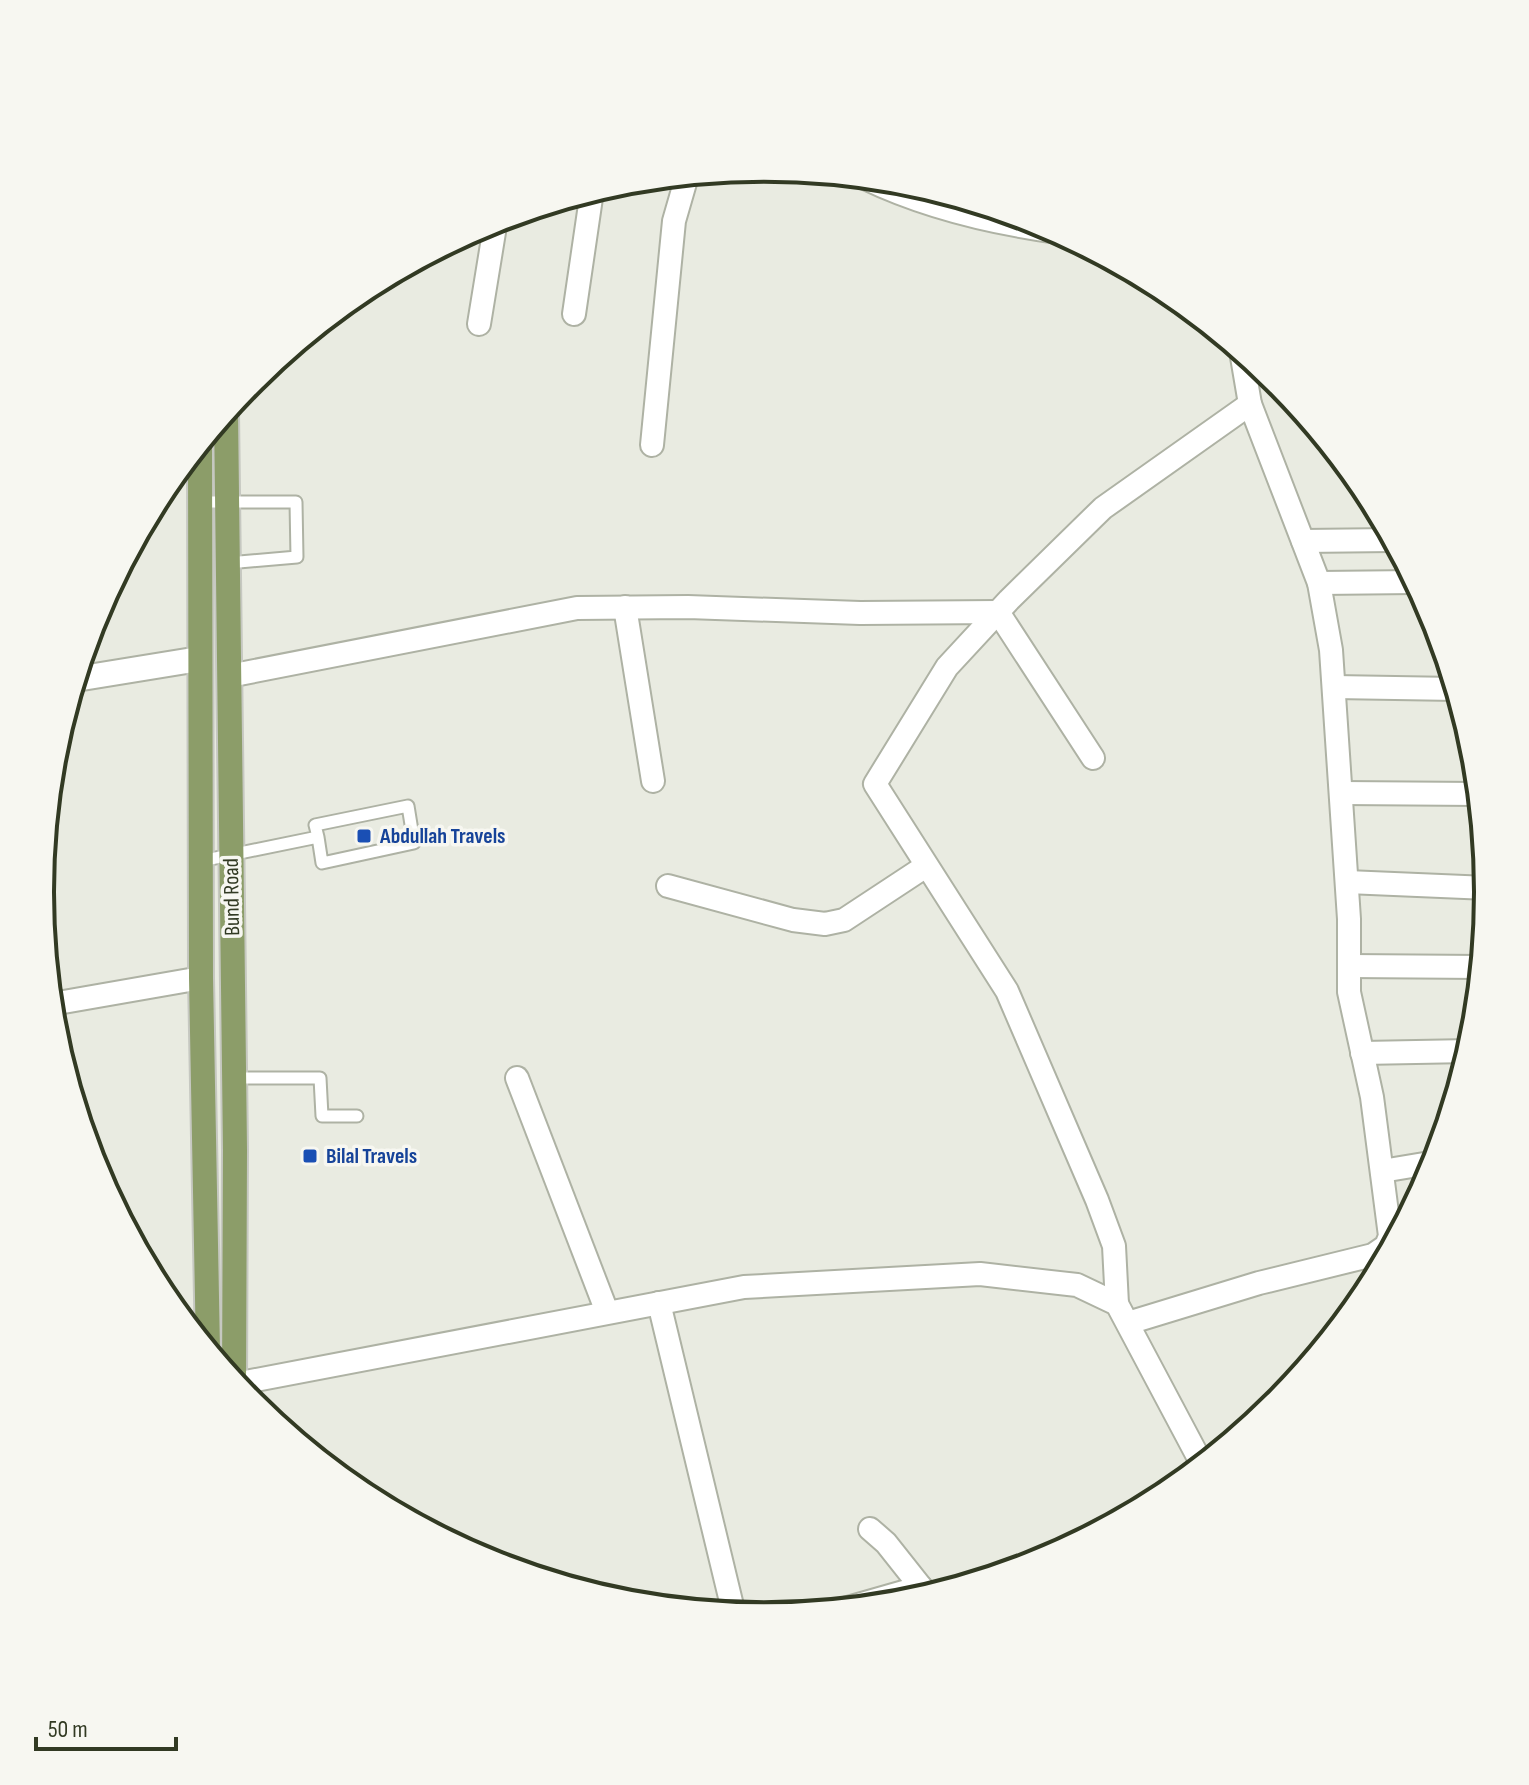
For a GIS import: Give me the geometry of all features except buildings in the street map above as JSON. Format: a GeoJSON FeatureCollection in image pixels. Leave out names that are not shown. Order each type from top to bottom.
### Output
{"type":"FeatureCollection","features":[{"type":"Feature","properties":{"kind":"main road","name":"Bund Road"},"geometry":{"type":"LineString","coordinates":[[226,429],[235,1366]]}},
{"type":"Feature","properties":{"kind":"main road","name":"Bund Road"},"geometry":{"type":"LineString","coordinates":[[200,461],[201,978],[208,1333]]}},
{"type":"Feature","properties":{"kind":"street"},"geometry":{"type":"LineString","coordinates":[[652,445],[674,221],[684,187]]}},
{"type":"Feature","properties":{"kind":"street"},"geometry":{"type":"LineString","coordinates":[[574,314],[590,204]]}},
{"type":"Feature","properties":{"kind":"street"},"geometry":{"type":"LineString","coordinates":[[479,324],[493,236]]}},
{"type":"Feature","properties":{"kind":"street"},"geometry":{"type":"LineString","coordinates":[[1246,371],[1250,404],[1319,583],[1331,650],[1347,882],[1349,992],[1372,1097],[1389,1231]]}},
{"type":"Feature","properties":{"kind":"street"},"geometry":{"type":"LineString","coordinates":[[1197,1456],[1122,1313],[1114,1246],[1007,991],[875,784],[947,667],[998,612],[1103,508],[1250,404]]}},
{"type":"Feature","properties":{"kind":"street"},"geometry":{"type":"LineString","coordinates":[[1303,541],[1382,540]]}},
{"type":"Feature","properties":{"kind":"street"},"geometry":{"type":"LineString","coordinates":[[1319,583],[1404,582]]}},
{"type":"Feature","properties":{"kind":"street"},"geometry":{"type":"LineString","coordinates":[[625,607],[653,781]]}},
{"type":"Feature","properties":{"kind":"street"},"geometry":{"type":"LineString","coordinates":[[229,676],[577,608],[998,612]]}},
{"type":"Feature","properties":{"kind":"street"},"geometry":{"type":"LineString","coordinates":[[998,612],[1093,758]]}},
{"type":"Feature","properties":{"kind":"street"},"geometry":{"type":"LineString","coordinates":[[88,677],[199,659]]}},
{"type":"Feature","properties":{"kind":"street"},"geometry":{"type":"LineString","coordinates":[[1334,687],[1445,689]]}},
{"type":"Feature","properties":{"kind":"street"},"geometry":{"type":"LineString","coordinates":[[1341,793],[1468,794]]}},
{"type":"Feature","properties":{"kind":"street"},"geometry":{"type":"LineString","coordinates":[[668,886],[793,920],[825,924],[844,920],[926,866]]}},
{"type":"Feature","properties":{"kind":"street"},"geometry":{"type":"LineString","coordinates":[[1347,882],[1475,887]]}},
{"type":"Feature","properties":{"kind":"street"},"geometry":{"type":"LineString","coordinates":[[1349,966],[1471,967]]}},
{"type":"Feature","properties":{"kind":"street"},"geometry":{"type":"LineString","coordinates":[[63,1002],[201,978]]}},
{"type":"Feature","properties":{"kind":"street"},"geometry":{"type":"LineString","coordinates":[[1362,1053],[1456,1051]]}},
{"type":"Feature","properties":{"kind":"street"},"geometry":{"type":"LineString","coordinates":[[517,1078],[607,1312]]}},
{"type":"Feature","properties":{"kind":"street"},"geometry":{"type":"LineString","coordinates":[[1382,1171],[1421,1165]]}},
{"type":"Feature","properties":{"kind":"street"},"geometry":{"type":"LineString","coordinates":[[249,1381],[744,1287],[980,1274],[1077,1285],[1122,1313],[1259,1283],[1378,1252]]}},
{"type":"Feature","properties":{"kind":"street"},"geometry":{"type":"LineString","coordinates":[[659,1303],[731,1602]]}},
{"type":"Feature","properties":{"kind":"street"},"geometry":{"type":"LineString","coordinates":[[870,1529],[886,1543],[920,1585]]}},
{"type":"Feature","properties":{"kind":"lane"},"geometry":{"type":"LineString","coordinates":[[201,502],[296,502],[297,557],[228,563]]}},
{"type":"Feature","properties":{"kind":"lane"},"geometry":{"type":"LineString","coordinates":[[408,806],[414,843],[322,863],[318,837],[315,825],[408,806]]}},
{"type":"Feature","properties":{"kind":"lane"},"geometry":{"type":"LineString","coordinates":[[201,861],[318,837]]}},
{"type":"Feature","properties":{"kind":"lane"},"geometry":{"type":"LineString","coordinates":[[234,1078],[320,1078],[322,1116],[357,1116]]}},
{"type":"Feature","properties":{"kind":"place","name":"Abdullah Travels"},"geometry":{"type":"Point","coordinates":[364,836]}},
{"type":"Feature","properties":{"kind":"place","name":"Bilal Travels"},"geometry":{"type":"Point","coordinates":[310,1156]}}]}
